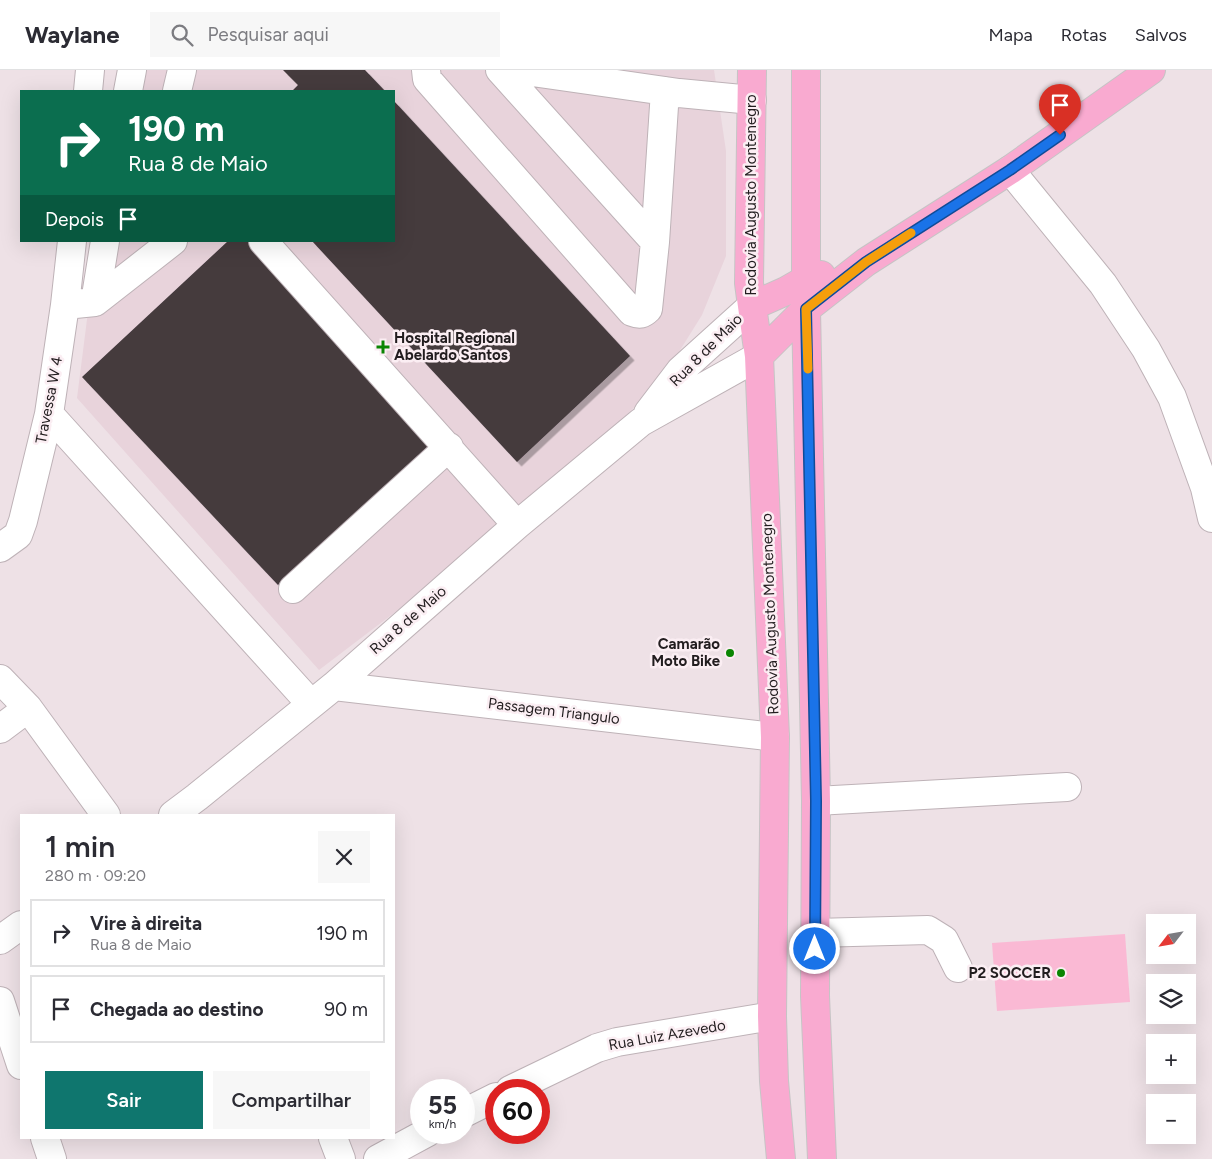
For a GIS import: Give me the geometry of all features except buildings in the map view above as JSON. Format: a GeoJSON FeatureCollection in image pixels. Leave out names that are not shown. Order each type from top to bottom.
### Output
{"type":"FeatureCollection","features":[{"type":"Feature","properties":{"kind":"main road","name":"Rodovia Augusto Montenegro"},"geometry":{"type":"LineString","coordinates":[[752,70],[750,283],[760,356],[775,737],[772,1016],[774,1081],[782,1159]]}},
{"type":"Feature","properties":{"kind":"main road"},"geometry":{"type":"LineString","coordinates":[[806,70],[806,309],[816,801],[815,996],[822,1159]]}},
{"type":"Feature","properties":{"kind":"main road","name":"Rua 8 de Maio"},"geometry":{"type":"LineString","coordinates":[[760,356],[806,309],[866,262],[1010,170],[1151,70]]}},
{"type":"Feature","properties":{"kind":"main road","name":"Rua 8 de Maio"},"geometry":{"type":"LineString","coordinates":[[752,306],[786,291],[807,279],[866,262]]}},
{"type":"Feature","properties":{"kind":"street"},"geometry":{"type":"LineString","coordinates":[[88,90],[90,70]]}},
{"type":"Feature","properties":{"kind":"street"},"geometry":{"type":"LineString","coordinates":[[128,90],[132,70]]}},
{"type":"Feature","properties":{"kind":"street"},"geometry":{"type":"LineString","coordinates":[[177,90],[182,70]]}},
{"type":"Feature","properties":{"kind":"street"},"geometry":{"type":"LineString","coordinates":[[426,70],[427,79],[632,312],[639,314],[644,313],[648,308],[655,242],[665,91]]}},
{"type":"Feature","properties":{"kind":"street"},"geometry":{"type":"LineString","coordinates":[[500,70],[655,242]]}},
{"type":"Feature","properties":{"kind":"street"},"geometry":{"type":"LineString","coordinates":[[518,70],[665,91],[752,100]]}},
{"type":"Feature","properties":{"kind":"street"},"geometry":{"type":"LineString","coordinates":[[1010,170],[1103,284],[1146,349],[1172,397],[1205,488],[1212,518]]}},
{"type":"Feature","properties":{"kind":"street","name":"Travessa W 4"},"geometry":{"type":"LineString","coordinates":[[0,548],[18,535],[49,414],[66,306],[72,242]]}},
{"type":"Feature","properties":{"kind":"street"},"geometry":{"type":"LineString","coordinates":[[96,302],[105,242]]}},
{"type":"Feature","properties":{"kind":"street"},"geometry":{"type":"LineString","coordinates":[[264,242],[517,525]]}},
{"type":"Feature","properties":{"kind":"street"},"geometry":{"type":"LineString","coordinates":[[66,306],[96,302],[161,246]]}},
{"type":"Feature","properties":{"kind":"street","name":"Rua 8 de Maio"},"geometry":{"type":"LineString","coordinates":[[641,422],[680,371],[752,306]]}},
{"type":"Feature","properties":{"kind":"street","name":"Rua 8 de Maio"},"geometry":{"type":"LineString","coordinates":[[176,814],[200,806],[311,704],[517,525],[641,422],[760,356]]}},
{"type":"Feature","properties":{"kind":"street"},"geometry":{"type":"LineString","coordinates":[[49,414],[311,704]]}},
{"type":"Feature","properties":{"kind":"street"},"geometry":{"type":"LineString","coordinates":[[293,589],[449,447]]}},
{"type":"Feature","properties":{"kind":"street"},"geometry":{"type":"LineString","coordinates":[[0,679],[28,708],[105,814]]}},
{"type":"Feature","properties":{"kind":"street","name":"Passagem Triangulo"},"geometry":{"type":"LineString","coordinates":[[334,686],[775,737]]}},
{"type":"Feature","properties":{"kind":"street"},"geometry":{"type":"LineString","coordinates":[[0,728],[28,708]]}},
{"type":"Feature","properties":{"kind":"street"},"geometry":{"type":"LineString","coordinates":[[816,801],[1066,787]]}},
{"type":"Feature","properties":{"kind":"street"},"geometry":{"type":"LineString","coordinates":[[0,940],[20,926]]}},
{"type":"Feature","properties":{"kind":"street"},"geometry":{"type":"LineString","coordinates":[[815,933],[928,930],[944,940],[958,968]]}},
{"type":"Feature","properties":{"kind":"street"},"geometry":{"type":"LineString","coordinates":[[0,1001],[20,1062]]}},
{"type":"Feature","properties":{"kind":"street","name":"Rua Luiz Azevedo"},"geometry":{"type":"LineString","coordinates":[[533,1079],[597,1048],[616,1042],[772,1016]]}},
{"type":"Feature","properties":{"kind":"street"},"geometry":{"type":"LineString","coordinates":[[45,1139],[52,1159]]}},
{"type":"Feature","properties":{"kind":"street"},"geometry":{"type":"LineString","coordinates":[[333,1139],[341,1159]]}},
{"type":"Feature","properties":{"kind":"street"},"geometry":{"type":"LineString","coordinates":[[378,1159],[410,1142]]}},
{"type":"Feature","properties":{"kind":"shaded area","name":"Hospital Regional Abelardo Santos"},"geometry":{"type":"Polygon","coordinates":[[[120,70],[714,70],[726,151],[726,256],[702,315],[662,379],[595,447],[432,584],[319,670],[77,398],[97,242],[395,242],[395,90],[117,90],[120,70]]]}},
{"type":"Feature","properties":{"kind":"shaded area","name":"P2 SOCCER"},"geometry":{"type":"Polygon","coordinates":[[[1125,934],[1130,1002],[997,1011],[992,943],[1125,934]]]}},
{"type":"Feature","properties":{"kind":"slow traffic"},"geometry":{"type":"LineString","coordinates":[[808,369],[806,309],[866,262],[911,233]]}},
{"type":"Feature","properties":{"kind":"place","name":"Hospital Regional Abelardo Santos"},"geometry":{"type":"Point","coordinates":[383,347]}},
{"type":"Feature","properties":{"kind":"place","name":"Camarão Moto Bike"},"geometry":{"type":"Point","coordinates":[730,653]}},
{"type":"Feature","properties":{"kind":"place","name":"P2 SOCCER"},"geometry":{"type":"Point","coordinates":[1061,973]}},
{"type":"Feature","properties":{"kind":"route"},"geometry":{"type":"LineString","coordinates":[[815,949],[816,801],[806,309],[866,262],[1010,170],[1060,135]]}}]}
